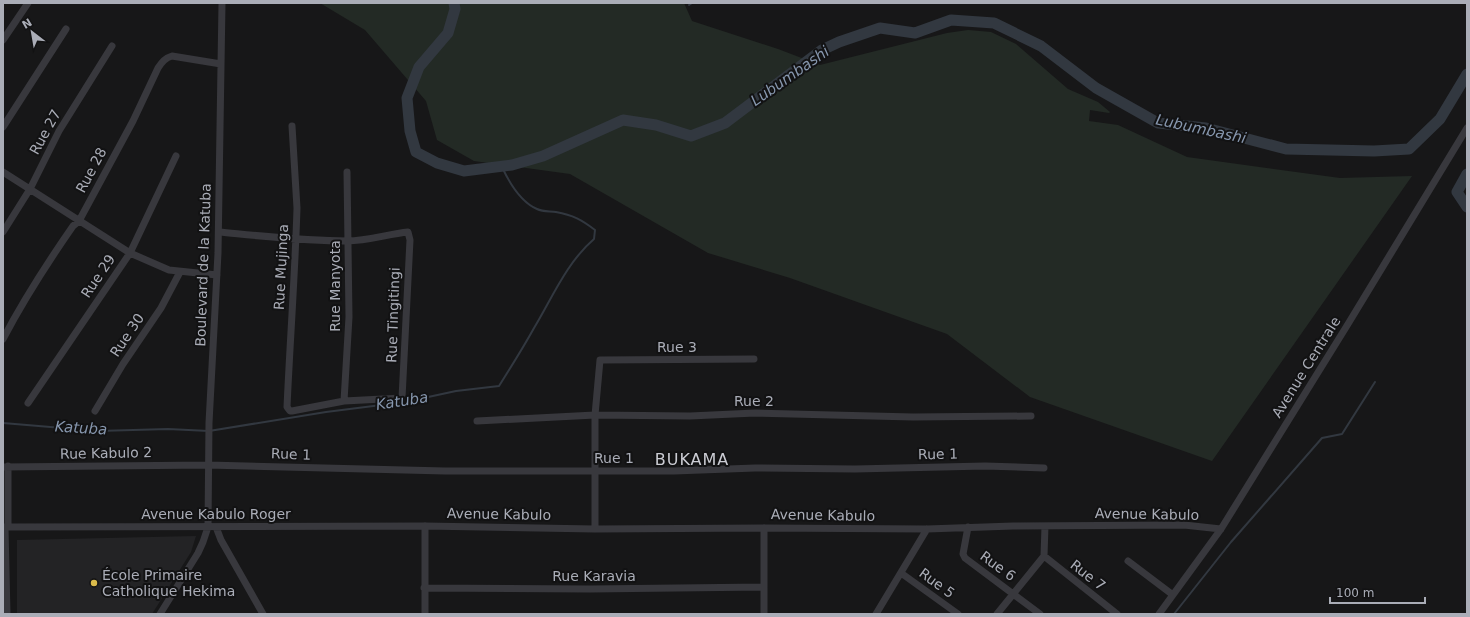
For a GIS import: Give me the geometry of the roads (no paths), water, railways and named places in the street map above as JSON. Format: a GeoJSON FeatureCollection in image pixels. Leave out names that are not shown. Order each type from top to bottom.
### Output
{"type":"FeatureCollection","features":[{"type":"Feature","properties":{"kind":"street"},"geometry":{"type":"LineString","coordinates":[[3,40],[28,3]]}},
{"type":"Feature","properties":{"kind":"street","name":"Boulevard de la Katuba"},"geometry":{"type":"LineString","coordinates":[[160,614],[198,553],[208,527],[209,422],[217,275],[222,3]]}},
{"type":"Feature","properties":{"kind":"street"},"geometry":{"type":"LineString","coordinates":[[3,127],[66,29]]}},
{"type":"Feature","properties":{"kind":"street","name":"Rue 27"},"geometry":{"type":"LineString","coordinates":[[3,232],[30,189],[59,131],[112,46]]}},
{"type":"Feature","properties":{"kind":"street","name":"Rue 28"},"geometry":{"type":"LineString","coordinates":[[3,339],[23,302],[49,261],[79,221],[133,121],[163,60],[172,56],[221,64]]}},
{"type":"Feature","properties":{"kind":"street","name":"Rue Mujinga"},"geometry":{"type":"LineString","coordinates":[[292,126],[297,208],[287,407],[292,411],[344,401]]}},
{"type":"Feature","properties":{"kind":"street","name":"Avenue Centrale"},"geometry":{"type":"LineString","coordinates":[[1159,614],[1221,529],[1345,330],[1467,128]]}},
{"type":"Feature","properties":{"kind":"street","name":"Rue 29"},"geometry":{"type":"LineString","coordinates":[[28,403],[130,253],[176,156]]}},
{"type":"Feature","properties":{"kind":"street"},"geometry":{"type":"LineString","coordinates":[[3,172],[130,253],[169,270],[217,275]]}},
{"type":"Feature","properties":{"kind":"street","name":"Rue Manyota"},"geometry":{"type":"LineString","coordinates":[[344,401],[349,317],[348,172]]}},
{"type":"Feature","properties":{"kind":"street"},"geometry":{"type":"LineString","coordinates":[[218,232],[348,241]]}},
{"type":"Feature","properties":{"kind":"street","name":"Rue Tingitingi"},"geometry":{"type":"LineString","coordinates":[[344,401],[402,398],[410,240],[408,232],[348,241]]}},
{"type":"Feature","properties":{"kind":"street","name":"Rue 30"},"geometry":{"type":"LineString","coordinates":[[95,411],[123,364],[160,308],[180,272]]}},
{"type":"Feature","properties":{"kind":"street","name":"Rue 3"},"geometry":{"type":"LineString","coordinates":[[596,415],[600,360],[754,359]]}},
{"type":"Feature","properties":{"kind":"street","name":"Rue 2"},"geometry":{"type":"LineString","coordinates":[[477,421],[596,415],[690,416],[755,413],[913,417],[1031,416]]}},
{"type":"Feature","properties":{"kind":"street"},"geometry":{"type":"LineString","coordinates":[[595,529],[596,415]]}},
{"type":"Feature","properties":{"kind":"street","name":"Rue 1"},"geometry":{"type":"LineString","coordinates":[[208,465],[445,471],[674,471],[755,468],[855,469],[985,466],[1044,468]]}},
{"type":"Feature","properties":{"kind":"street","name":"Rue Kabulo 2"},"geometry":{"type":"LineString","coordinates":[[5,466],[208,465]]}},
{"type":"Feature","properties":{"kind":"street"},"geometry":{"type":"LineString","coordinates":[[5,466],[5,588],[7,614]]}},
{"type":"Feature","properties":{"kind":"street"},"geometry":{"type":"LineString","coordinates":[[425,526],[425,614]]}},
{"type":"Feature","properties":{"kind":"street","name":"Avenue Kabulo"},"geometry":{"type":"LineString","coordinates":[[425,526],[595,529],[926,529],[1045,526],[1184,526],[1221,529]]}},
{"type":"Feature","properties":{"kind":"street","name":"Avenue Kabulo Roger"},"geometry":{"type":"LineString","coordinates":[[5,527],[425,526]]}},
{"type":"Feature","properties":{"kind":"street"},"geometry":{"type":"LineString","coordinates":[[997,614],[1044,556],[1045,526]]}},
{"type":"Feature","properties":{"kind":"street"},"geometry":{"type":"LineString","coordinates":[[216,527],[221,540],[263,614]]}},
{"type":"Feature","properties":{"kind":"street","name":"Rue 6"},"geometry":{"type":"LineString","coordinates":[[968,527],[963,554],[964,558],[1040,614]]}},
{"type":"Feature","properties":{"kind":"street"},"geometry":{"type":"LineString","coordinates":[[764,528],[764,614]]}},
{"type":"Feature","properties":{"kind":"street"},"geometry":{"type":"LineString","coordinates":[[878,613],[926,529]]}},
{"type":"Feature","properties":{"kind":"street","name":"Rue 7"},"geometry":{"type":"LineString","coordinates":[[1044,556],[1117,614]]}},
{"type":"Feature","properties":{"kind":"street"},"geometry":{"type":"LineString","coordinates":[[1128,561],[1173,595]]}},
{"type":"Feature","properties":{"kind":"street","name":"Rue 5"},"geometry":{"type":"LineString","coordinates":[[902,573],[958,614]]}},
{"type":"Feature","properties":{"kind":"street","name":"Rue Karavia"},"geometry":{"type":"LineString","coordinates":[[424,588],[590,589],[764,587]]}},
{"type":"Feature","properties":{"kind":"waterway","name":"Lubumbashi"},"geometry":{"type":"LineString","coordinates":[[454,3],[455,9],[448,33],[419,67],[407,98],[410,131],[416,152],[437,163],[464,171],[512,165],[543,156],[623,120],[656,125],[691,136],[725,123],[822,50],[839,42],[880,28],[915,33],[951,20],[994,23],[1041,46],[1096,88],[1158,123],[1206,128],[1286,149],[1374,151],[1409,149],[1440,119],[1467,74]]}},
{"type":"Feature","properties":{"kind":"waterway","name":"Katuba"},"geometry":{"type":"LineString","coordinates":[[3,423],[98,431],[168,429],[209,431],[326,412],[405,402],[456,391],[499,386],[526,343],[568,269],[584,248],[594,239],[595,230],[572,216],[562,213],[542,211],[531,206],[516,191],[502,167]]}},
{"type":"Feature","properties":{"kind":"waterway","name":"Lubumbashi"},"geometry":{"type":"LineString","coordinates":[[1467,174],[1457,192],[1467,207]]}},
{"type":"Feature","properties":{"kind":"waterway"},"geometry":{"type":"LineString","coordinates":[[1174,614],[1231,542],[1322,438],[1342,434],[1375,382]]}},
{"type":"Feature","properties":{"kind":"place","name":"École Primaire Catholique Hekima"},"geometry":{"type":"Point","coordinates":[94,583]}},
{"type":"Feature","properties":{"kind":"district","name":"BUKAMA"},"geometry":{"type":"Point","coordinates":[692,459]}}]}
